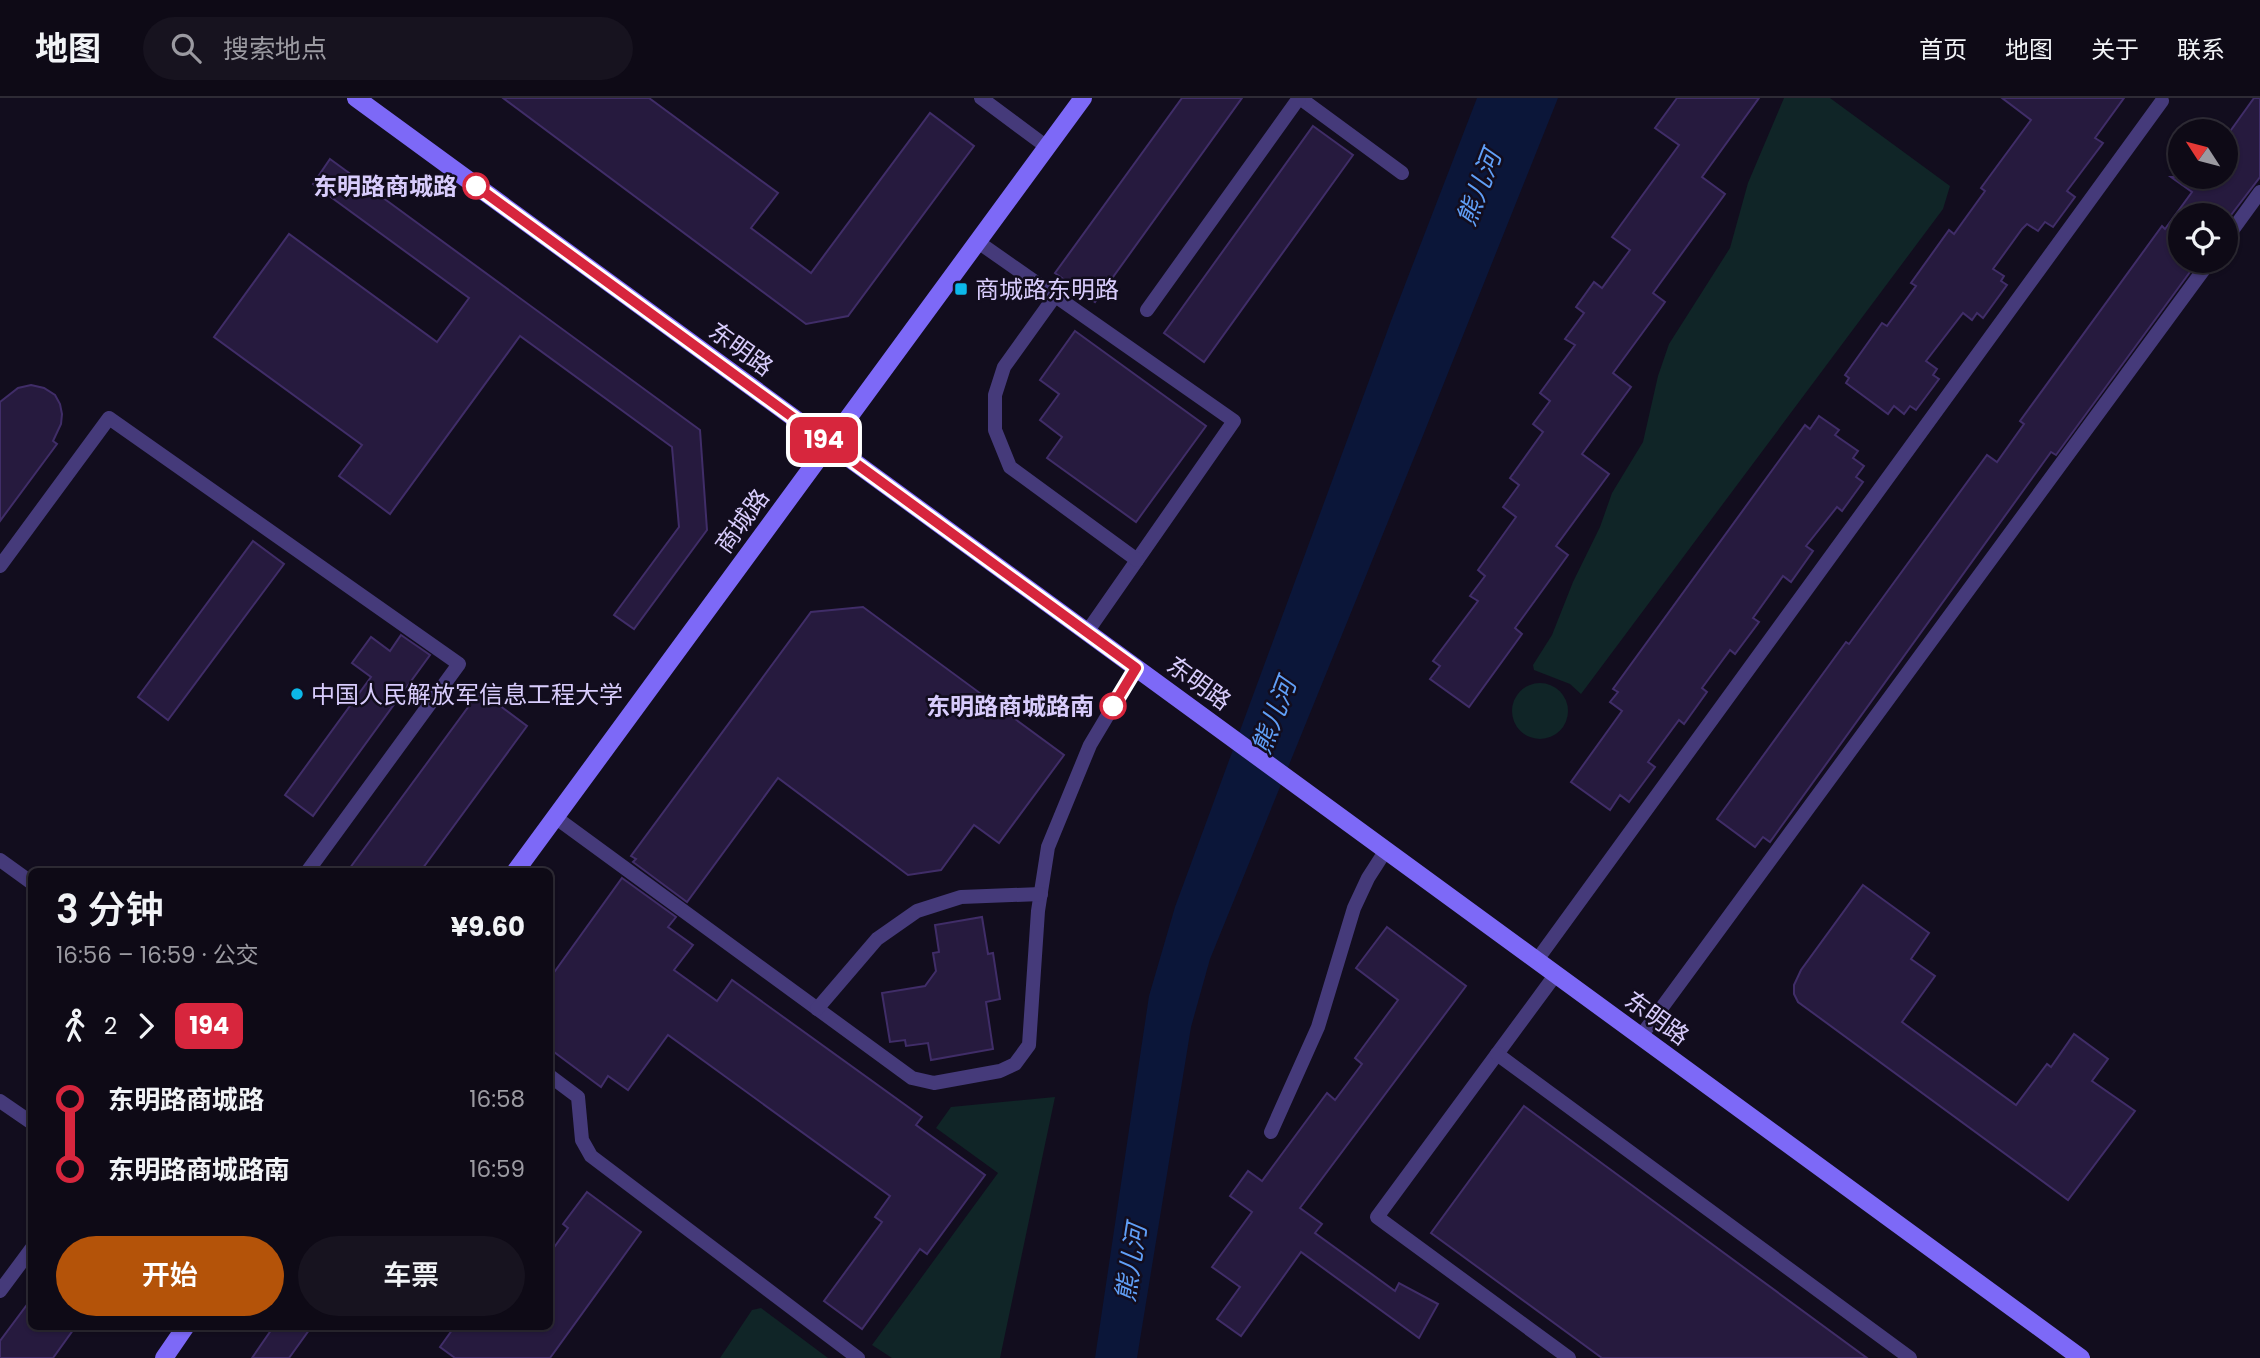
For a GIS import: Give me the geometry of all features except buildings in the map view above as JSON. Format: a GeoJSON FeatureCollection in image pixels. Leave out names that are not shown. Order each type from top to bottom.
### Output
{"type":"FeatureCollection","features":[{"type":"Feature","properties":{"kind":"street","name":"东明路"},"geometry":{"type":"LineString","coordinates":[[356,98],[2081,1358]]}},
{"type":"Feature","properties":{"kind":"street","name":"商城路"},"geometry":{"type":"LineString","coordinates":[[518,868],[1083,98]]}},
{"type":"Feature","properties":{"kind":"street"},"geometry":{"type":"LineString","coordinates":[[163,1358],[183,1330]]}},
{"type":"Feature","properties":{"kind":"lane"},"geometry":{"type":"LineString","coordinates":[[981,98],[1047,147]]}},
{"type":"Feature","properties":{"kind":"lane"},"geometry":{"type":"LineString","coordinates":[[1147,310],[1300,98],[1402,173]]}},
{"type":"Feature","properties":{"kind":"lane"},"geometry":{"type":"LineString","coordinates":[[1537,960],[2162,101]]}},
{"type":"Feature","properties":{"kind":"lane"},"geometry":{"type":"LineString","coordinates":[[2238,222],[2260,192]]}},
{"type":"Feature","properties":{"kind":"lane"},"geometry":{"type":"LineString","coordinates":[[978,242],[1234,421],[1087,632]]}},
{"type":"Feature","properties":{"kind":"lane"},"geometry":{"type":"LineString","coordinates":[[1641,1036],[2201,273]]}},
{"type":"Feature","properties":{"kind":"lane"},"geometry":{"type":"LineString","coordinates":[[1055,296],[1004,367],[995,395],[995,430],[1010,467],[1137,560]]}},
{"type":"Feature","properties":{"kind":"lane"},"geometry":{"type":"LineString","coordinates":[[0,566],[109,418],[459,664],[310,868]]}},
{"type":"Feature","properties":{"kind":"lane"},"geometry":{"type":"LineString","coordinates":[[555,817],[912,1078],[934,1083],[1000,1071],[1015,1064],[1029,1045],[1041,894],[1048,847],[1090,745],[1136,668]]}},
{"type":"Feature","properties":{"kind":"lane"},"geometry":{"type":"LineString","coordinates":[[1271,1132],[1318,1027],[1354,908],[1368,878],[1386,850]]}},
{"type":"Feature","properties":{"kind":"lane"},"geometry":{"type":"LineString","coordinates":[[0,860],[28,880]]}},
{"type":"Feature","properties":{"kind":"lane"},"geometry":{"type":"LineString","coordinates":[[817,1009],[877,939],[917,911],[961,897],[1041,894]]}},
{"type":"Feature","properties":{"kind":"lane"},"geometry":{"type":"LineString","coordinates":[[1556,974],[1377,1217],[1569,1358]]}},
{"type":"Feature","properties":{"kind":"lane"},"geometry":{"type":"LineString","coordinates":[[1497,1054],[1910,1358]]}},
{"type":"Feature","properties":{"kind":"lane"},"geometry":{"type":"LineString","coordinates":[[553,1078],[578,1097],[582,1140],[591,1156],[858,1358]]}},
{"type":"Feature","properties":{"kind":"lane"},"geometry":{"type":"LineString","coordinates":[[0,1101],[28,1120]]}},
{"type":"Feature","properties":{"kind":"lane"},"geometry":{"type":"LineString","coordinates":[[0,1292],[28,1254]]}},
{"type":"Feature","properties":{"kind":"green space"},"geometry":{"type":"Polygon","coordinates":[[[1784,98],[1830,98],[1950,186],[1943,209],[1581,694],[1570,684],[1534,670],[1533,665],[1552,635],[1573,582],[1600,527],[1612,493],[1643,442],[1658,376],[1669,344],[1730,248],[1748,183],[1784,98]]]}},
{"type":"Feature","properties":{"kind":"green space"},"geometry":{"type":"Polygon","coordinates":[[[1540,683],[1551,685],[1560,691],[1566,700],[1566,722],[1560,731],[1551,737],[1540,739],[1529,737],[1520,731],[1514,722],[1512,711],[1514,700],[1520,691],[1529,685],[1540,683]]]}},
{"type":"Feature","properties":{"kind":"green space"},"geometry":{"type":"Polygon","coordinates":[[[1055,1097],[1000,1358],[892,1358],[872,1345],[998,1173],[936,1128],[951,1107],[1055,1097]]]}},
{"type":"Feature","properties":{"kind":"green space"},"geometry":{"type":"Polygon","coordinates":[[[761,1308],[828,1358],[720,1358],[752,1310],[761,1308]]]}},
{"type":"Feature","properties":{"kind":"water","name":"熊儿河"},"geometry":{"type":"Polygon","coordinates":[[[1477,98],[1558,98],[1210,959],[1191,1027],[1137,1358],[1095,1358],[1149,996],[1175,907],[1391,321],[1477,98]]]}},
{"type":"Feature","properties":{"kind":"bus line","name":"194"},"geometry":{"type":"LineString","coordinates":[[476,186],[1136,668],[1113,706]]}},
{"type":"Feature","properties":{"kind":"place","name":"东明路商城路"},"geometry":{"type":"Point","coordinates":[476,186]}},
{"type":"Feature","properties":{"kind":"place","name":"商城路东明路"},"geometry":{"type":"Point","coordinates":[961,289]}},
{"type":"Feature","properties":{"kind":"place","name":"中国人民解放军信息工程大学"},"geometry":{"type":"Point","coordinates":[297,694]}},
{"type":"Feature","properties":{"kind":"place","name":"东明路商城路南"},"geometry":{"type":"Point","coordinates":[1113,706]}}]}
